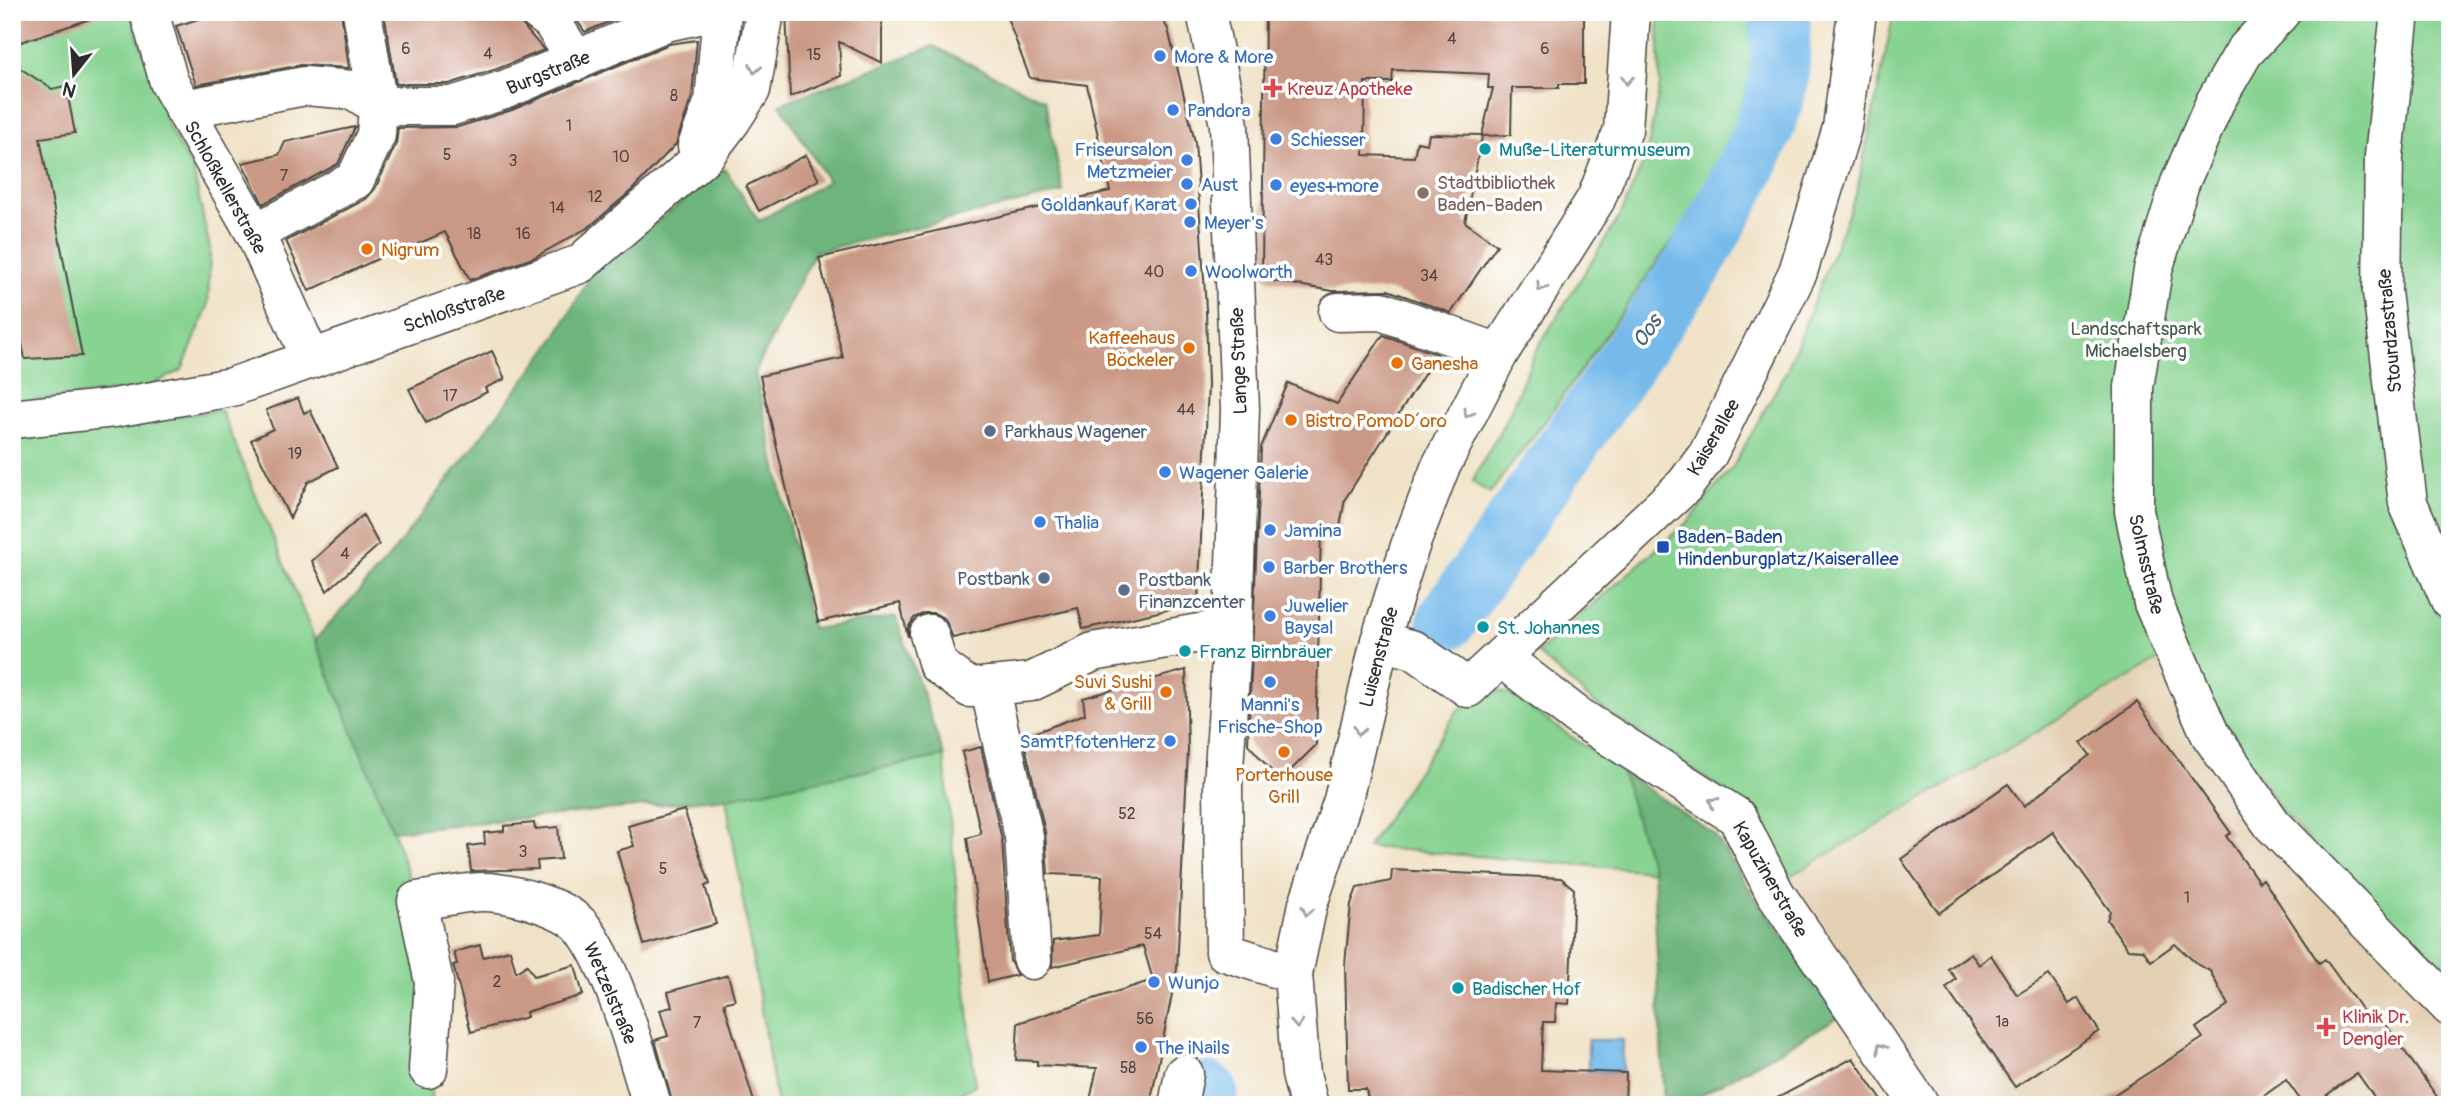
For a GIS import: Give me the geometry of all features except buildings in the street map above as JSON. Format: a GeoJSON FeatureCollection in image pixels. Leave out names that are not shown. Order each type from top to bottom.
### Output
{"type":"FeatureCollection","features":[{"type":"Feature","properties":{"kind":"street","name":"Schloßkellerstraße"},"geometry":{"type":"LineString","coordinates":[[149,12],[169,82],[255,233],[311,359]]}},
{"type":"Feature","properties":{"kind":"street"},"geometry":{"type":"LineString","coordinates":[[255,233],[355,180],[376,135],[378,106],[362,12]]}},
{"type":"Feature","properties":{"kind":"street"},"geometry":{"type":"LineString","coordinates":[[538,12],[551,21],[577,61]]}},
{"type":"Feature","properties":{"kind":"street","name":"Burgstraße"},"geometry":{"type":"LineString","coordinates":[[184,109],[305,86],[353,90],[378,106],[453,106],[577,61],[664,17],[713,12]]}},
{"type":"Feature","properties":{"kind":"street"},"geometry":{"type":"LineString","coordinates":[[687,170],[715,101],[722,12]]}},
{"type":"Feature","properties":{"kind":"street","name":"Schloßstraße"},"geometry":{"type":"LineString","coordinates":[[12,419],[114,408],[232,387],[580,264],[705,155],[751,90],[765,12]]}},
{"type":"Feature","properties":{"kind":"street","name":"Lange Straße"},"geometry":{"type":"LineString","coordinates":[[1206,12],[1229,125],[1240,409],[1233,627],[1223,785],[1225,952],[1293,974]]}},
{"type":"Feature","properties":{"kind":"street","name":"Luisenstraße"},"geometry":{"type":"LineString","coordinates":[[1293,974],[1308,904],[1343,800],[1380,641],[1410,546],[1440,468],[1499,353],[1597,199],[1623,130],[1631,12]]}},
{"type":"Feature","properties":{"kind":"street","name":"Kaiserallee"},"geometry":{"type":"LineString","coordinates":[[1380,641],[1414,650],[1468,688],[1685,485],[1708,454],[1798,272],[1842,128],[1857,12]]}},
{"type":"Feature","properties":{"kind":"street","name":"Solmsstraße"},"geometry":{"type":"LineString","coordinates":[[2281,12],[2244,52],[2215,102],[2180,183],[2153,270],[2134,387],[2134,511],[2153,603],[2210,734],[2272,824],[2450,1007]]}},
{"type":"Feature","properties":{"kind":"street","name":"Stourdzastraße"},"geometry":{"type":"LineString","coordinates":[[2400,12],[2384,156],[2382,292],[2408,503],[2450,600]]}},
{"type":"Feature","properties":{"kind":"street"},"geometry":{"type":"LineString","coordinates":[[1338,312],[1381,311],[1499,353]]}},
{"type":"Feature","properties":{"kind":"street"},"geometry":{"type":"LineString","coordinates":[[929,634],[938,665],[970,688],[1031,682],[1093,652],[1233,627]]}},
{"type":"Feature","properties":{"kind":"street","name":"Kapuzinerstraße"},"geometry":{"type":"LineString","coordinates":[[1502,658],[1576,715],[1737,817],[1775,893],[1920,1105]]}},
{"type":"Feature","properties":{"kind":"street"},"geometry":{"type":"LineString","coordinates":[[989,686],[1024,837],[1032,960]]}},
{"type":"Feature","properties":{"kind":"street","name":"Wetzelstraße"},"geometry":{"type":"LineString","coordinates":[[428,1069],[434,982],[417,901],[495,892],[539,902],[579,924],[598,954],[632,1038],[652,1105]]}},
{"type":"Feature","properties":{"kind":"street"},"geometry":{"type":"LineString","coordinates":[[1293,974],[1301,1074],[1310,1105]]}},
{"type":"Feature","properties":{"kind":"shaded area"},"geometry":{"type":"Polygon","coordinates":[[[2177,652],[2450,997],[2450,1105],[1907,1105],[1784,882],[2177,652]]]}},
{"type":"Feature","properties":{"kind":"green space"},"geometry":{"type":"Polygon","coordinates":[[[12,12],[130,12],[169,128],[193,170],[210,249],[208,306],[182,370],[143,389],[12,403],[12,12]]]}},
{"type":"Feature","properties":{"kind":"green space"},"geometry":{"type":"Polygon","coordinates":[[[1658,12],[1750,12],[1755,74],[1706,193],[1546,420],[1490,493],[1472,482],[1509,414],[1535,352],[1620,216],[1646,157],[1660,85],[1658,12]]]}},
{"type":"Feature","properties":{"kind":"green space","name":"Landschaftspark Michaelsberg"},"geometry":{"type":"Polygon","coordinates":[[[1894,12],[2450,12],[2450,992],[2283,813],[2177,650],[1784,880],[1733,797],[1593,702],[1537,653],[1690,520],[1734,465],[1787,370],[1857,191],[1894,12]]]}},
{"type":"Feature","properties":{"kind":"green space"},"geometry":{"type":"Polygon","coordinates":[[[933,46],[1045,100],[1063,192],[815,252],[755,372],[812,629],[896,617],[944,756],[726,798],[393,831],[315,640],[387,560],[552,343],[594,270],[725,169],[759,221],[828,181],[780,104],[933,46]]]}},
{"type":"Feature","properties":{"kind":"green space"},"geometry":{"type":"Polygon","coordinates":[[[221,410],[393,831],[417,901],[432,1105],[12,1105],[12,433],[64,432],[221,410]]]}},
{"type":"Feature","properties":{"kind":"green space"},"geometry":{"type":"Polygon","coordinates":[[[1495,690],[1509,694],[1621,771],[1653,871],[1368,847],[1458,710],[1495,690]]]}},
{"type":"Feature","properties":{"kind":"green space"},"geometry":{"type":"Polygon","coordinates":[[[944,756],[975,1085],[941,1105],[777,1105],[726,798],[944,756]]]}},
{"type":"Feature","properties":{"kind":"green space"},"geometry":{"type":"Polygon","coordinates":[[[1621,771],[1714,834],[1758,902],[1843,1015],[1683,1105],[1664,1105],[1653,871],[1621,771]]]}},
{"type":"Feature","properties":{"kind":"water"},"geometry":{"type":"Polygon","coordinates":[[[1588,1040],[1623,1040],[1622,1072],[1588,1072],[1588,1040]]]}},
{"type":"Feature","properties":{"kind":"waterway","name":"Oos"},"geometry":{"type":"LineString","coordinates":[[1447,620],[1691,268],[1726,207],[1759,141],[1774,98],[1780,66],[1780,12]]}},
{"type":"Feature","properties":{"kind":"waterway","name":"Oos"},"geometry":{"type":"LineString","coordinates":[[1208,1092],[1208,1105]]}},
{"type":"Feature","properties":{"kind":"place","name":"More & More"},"geometry":{"type":"Point","coordinates":[1160,56]}},
{"type":"Feature","properties":{"kind":"place","name":"Kreuz Apotheke"},"geometry":{"type":"Point","coordinates":[1273,88]}},
{"type":"Feature","properties":{"kind":"place","name":"Pandora"},"geometry":{"type":"Point","coordinates":[1173,110]}},
{"type":"Feature","properties":{"kind":"place","name":"Schiesser"},"geometry":{"type":"Point","coordinates":[1276,139]}},
{"type":"Feature","properties":{"kind":"place","name":"Muße-Literaturmuseum"},"geometry":{"type":"Point","coordinates":[1485,149]}},
{"type":"Feature","properties":{"kind":"place","name":"Friseursalon Metzmeier"},"geometry":{"type":"Point","coordinates":[1187,160]}},
{"type":"Feature","properties":{"kind":"place","name":"Aust"},"geometry":{"type":"Point","coordinates":[1187,184]}},
{"type":"Feature","properties":{"kind":"place","name":"eyes+more"},"geometry":{"type":"Point","coordinates":[1276,185]}},
{"type":"Feature","properties":{"kind":"place","name":"Stadtbibliothek Baden-Baden"},"geometry":{"type":"Point","coordinates":[1423,193]}},
{"type":"Feature","properties":{"kind":"place","name":"Goldankauf Karat"},"geometry":{"type":"Point","coordinates":[1191,204]}},
{"type":"Feature","properties":{"kind":"place","name":"Meyer's"},"geometry":{"type":"Point","coordinates":[1190,222]}},
{"type":"Feature","properties":{"kind":"place","name":"Nigrum"},"geometry":{"type":"Point","coordinates":[367,249]}},
{"type":"Feature","properties":{"kind":"place","name":"Woolworth"},"geometry":{"type":"Point","coordinates":[1191,271]}},
{"type":"Feature","properties":{"kind":"place","name":"Kaffeehaus Böckeler"},"geometry":{"type":"Point","coordinates":[1189,348]}},
{"type":"Feature","properties":{"kind":"place","name":"Ganesha"},"geometry":{"type":"Point","coordinates":[1397,363]}},
{"type":"Feature","properties":{"kind":"place","name":"Bistro PomoD´oro"},"geometry":{"type":"Point","coordinates":[1291,420]}},
{"type":"Feature","properties":{"kind":"place","name":"Parkhaus Wagener"},"geometry":{"type":"Point","coordinates":[990,431]}},
{"type":"Feature","properties":{"kind":"place","name":"Wagener Galerie"},"geometry":{"type":"Point","coordinates":[1165,472]}},
{"type":"Feature","properties":{"kind":"place","name":"Thalia"},"geometry":{"type":"Point","coordinates":[1040,522]}},
{"type":"Feature","properties":{"kind":"place","name":"Jamina"},"geometry":{"type":"Point","coordinates":[1270,530]}},
{"type":"Feature","properties":{"kind":"place","name":"Baden-Baden Hindenburgplatz/Kaiserallee"},"geometry":{"type":"Point","coordinates":[1663,547]}},
{"type":"Feature","properties":{"kind":"place","name":"Barber Brothers"},"geometry":{"type":"Point","coordinates":[1269,567]}},
{"type":"Feature","properties":{"kind":"place","name":"Postbank"},"geometry":{"type":"Point","coordinates":[1044,578]}},
{"type":"Feature","properties":{"kind":"place","name":"Postbank Finanzcenter"},"geometry":{"type":"Point","coordinates":[1124,590]}},
{"type":"Feature","properties":{"kind":"place","name":"Juwelier Baysal"},"geometry":{"type":"Point","coordinates":[1270,616]}},
{"type":"Feature","properties":{"kind":"place","name":"St. Johannes"},"geometry":{"type":"Point","coordinates":[1483,627]}},
{"type":"Feature","properties":{"kind":"place","name":"Franz Birnbräuer"},"geometry":{"type":"Point","coordinates":[1185,651]}},
{"type":"Feature","properties":{"kind":"place","name":"Manni's Frische-Shop"},"geometry":{"type":"Point","coordinates":[1270,682]}},
{"type":"Feature","properties":{"kind":"place","name":"Suvi Sushi & Grill"},"geometry":{"type":"Point","coordinates":[1166,692]}},
{"type":"Feature","properties":{"kind":"place","name":"SamtPfotenHerz"},"geometry":{"type":"Point","coordinates":[1170,741]}},
{"type":"Feature","properties":{"kind":"place","name":"Porterhouse Grill"},"geometry":{"type":"Point","coordinates":[1284,752]}},
{"type":"Feature","properties":{"kind":"place","name":"Wunjo"},"geometry":{"type":"Point","coordinates":[1154,982]}},
{"type":"Feature","properties":{"kind":"place","name":"Badischer Hof"},"geometry":{"type":"Point","coordinates":[1458,988]}},
{"type":"Feature","properties":{"kind":"place","name":"Klinik Dr. Dengler"},"geometry":{"type":"Point","coordinates":[2326,1027]}},
{"type":"Feature","properties":{"kind":"place","name":"The iNails"},"geometry":{"type":"Point","coordinates":[1141,1047]}}]}
